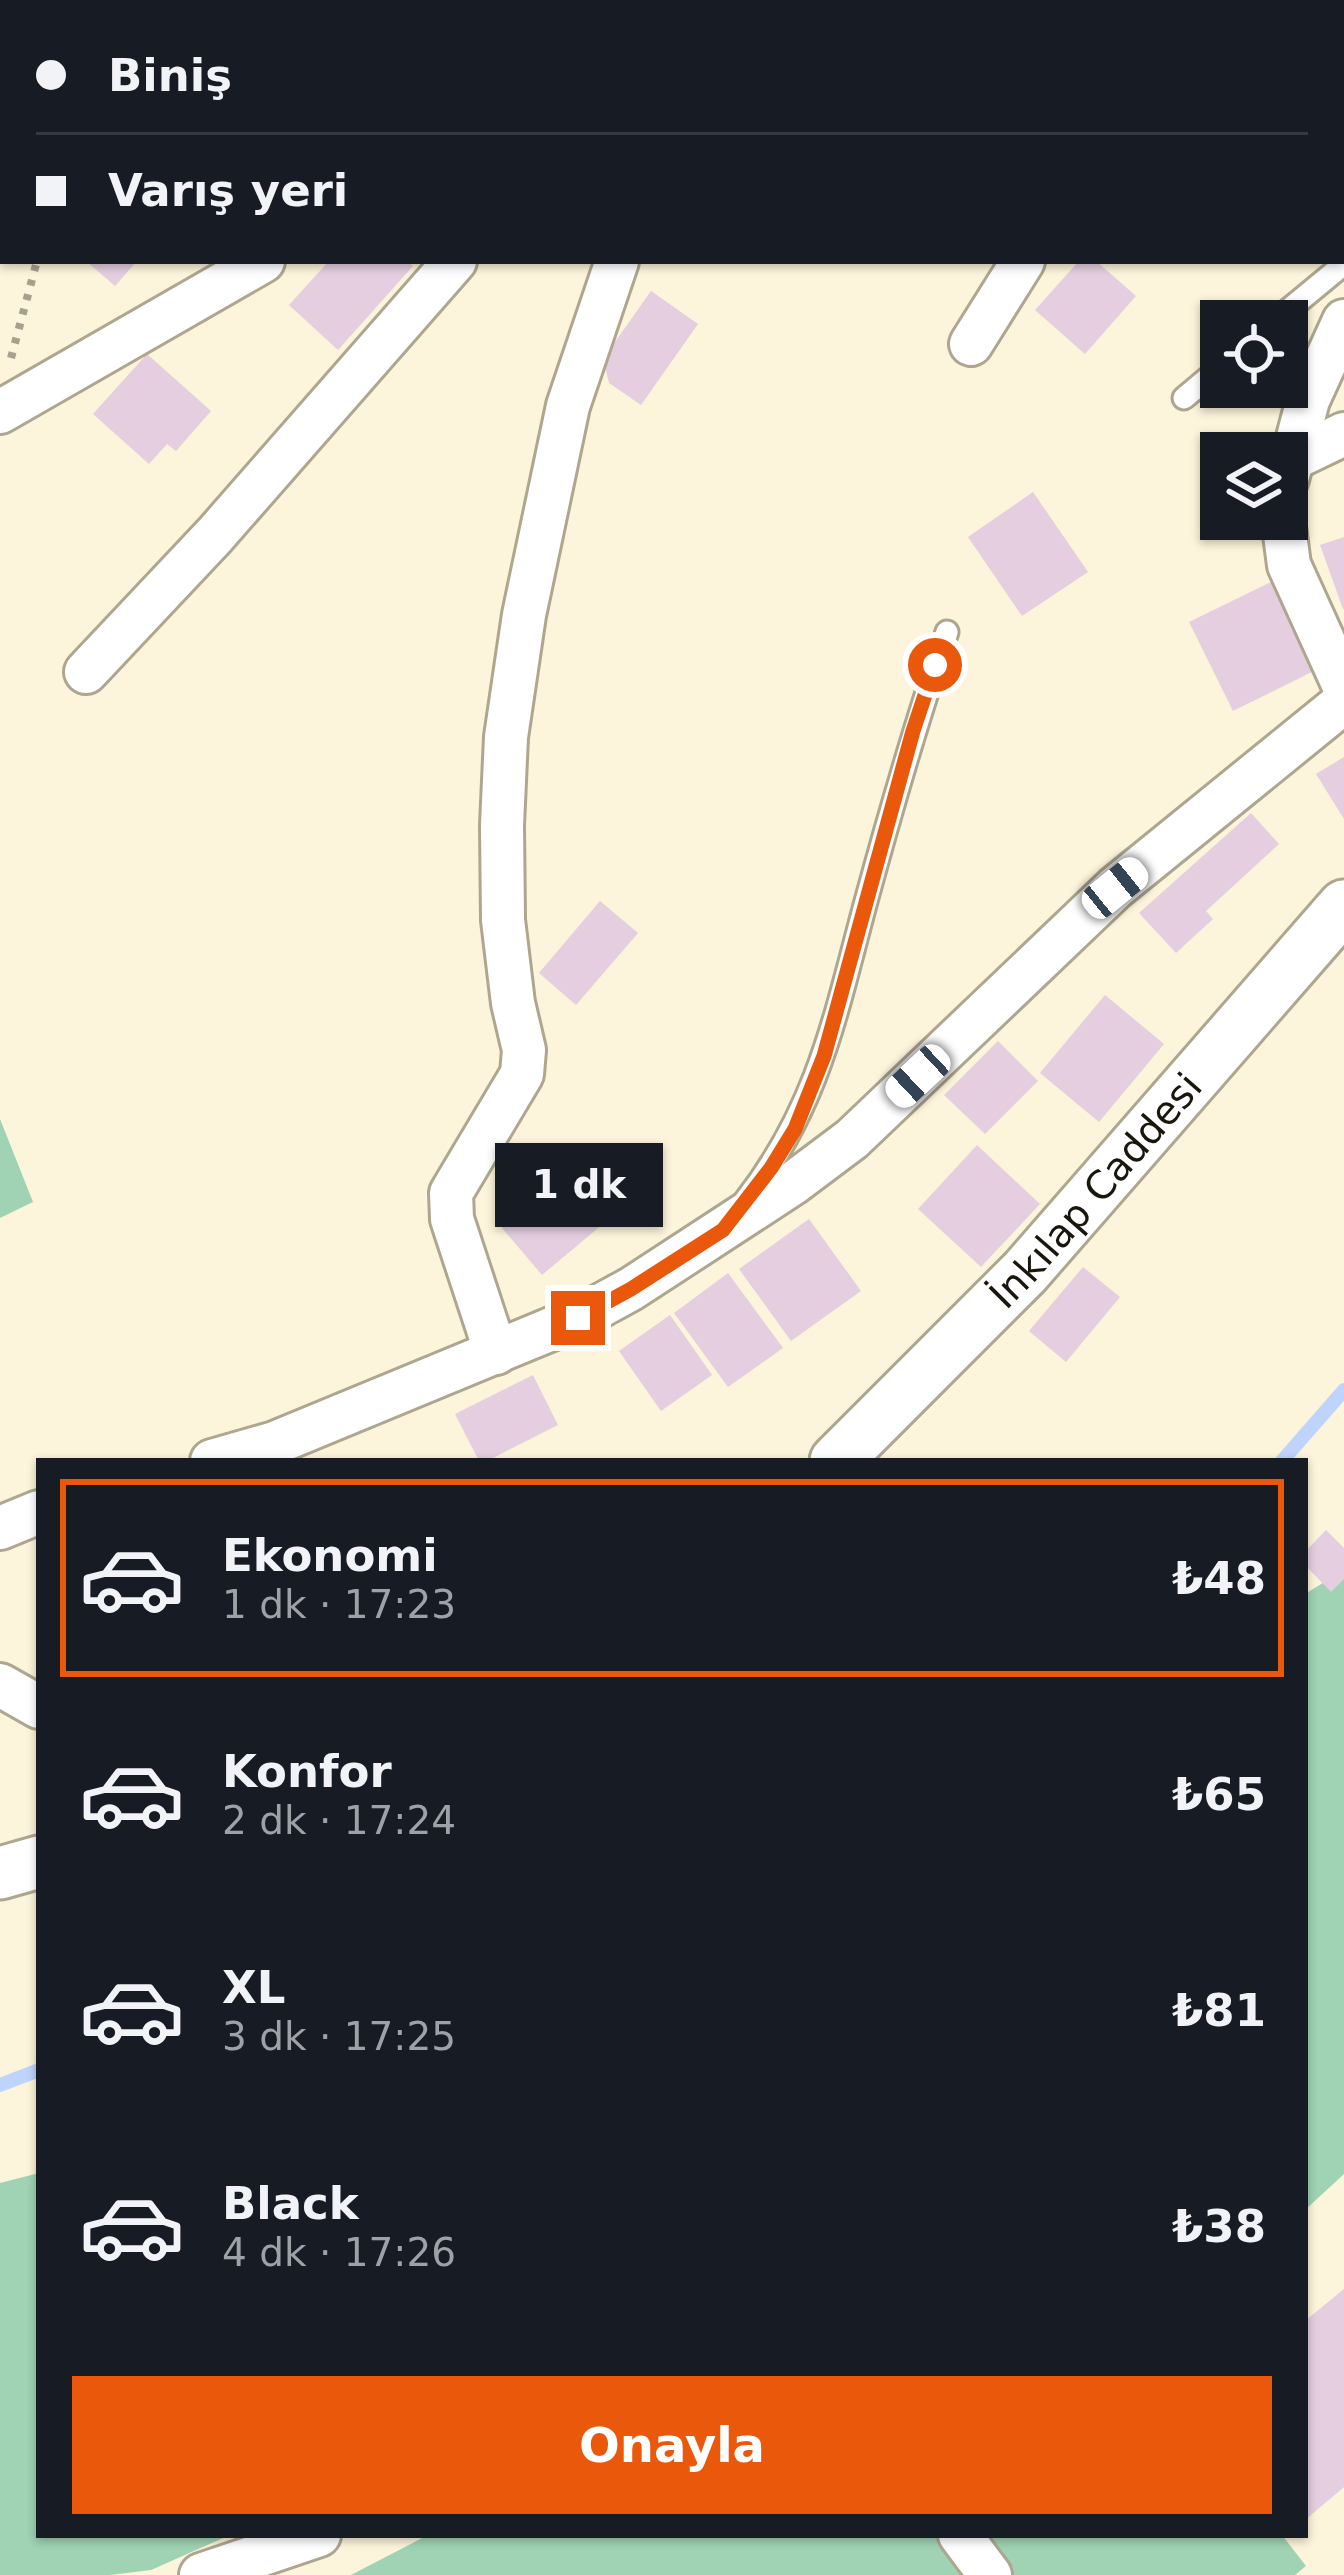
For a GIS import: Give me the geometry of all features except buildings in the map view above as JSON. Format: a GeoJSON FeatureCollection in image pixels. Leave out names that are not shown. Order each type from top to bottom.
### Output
{"type":"FeatureCollection","features":[{"type":"Feature","properties":{"kind":"street"},"geometry":{"type":"LineString","coordinates":[[2,410],[258,264]]}},
{"type":"Feature","properties":{"kind":"street"},"geometry":{"type":"LineString","coordinates":[[86,672],[215,535],[452,264]]}},
{"type":"Feature","properties":{"kind":"street"},"geometry":{"type":"LineString","coordinates":[[496,1353],[452,1219],[452,1193],[522,1074],[524,1049],[503,920],[506,737],[524,614],[568,406],[616,264]]}},
{"type":"Feature","properties":{"kind":"street"},"geometry":{"type":"LineString","coordinates":[[971,344],[1021,264]]}},
{"type":"Feature","properties":{"kind":"street"},"geometry":{"type":"LineString","coordinates":[[1299,432],[1308,400],[1344,321]]}},
{"type":"Feature","properties":{"kind":"street"},"geometry":{"type":"LineString","coordinates":[[1308,458],[1344,434]]}},
{"type":"Feature","properties":{"kind":"street"},"geometry":{"type":"LineString","coordinates":[[1285,540],[1288,565],[1344,686]]}},
{"type":"Feature","properties":{"kind":"street"},"geometry":{"type":"LineString","coordinates":[[222,1458],[274,1443],[578,1318],[723,1230],[852,1138],[1115,888],[1344,702]]}},
{"type":"Feature","properties":{"kind":"street","name":"İnkılap Caddesi"},"geometry":{"type":"LineString","coordinates":[[839,1458],[1025,1272],[1344,906]]}},
{"type":"Feature","properties":{"kind":"street"},"geometry":{"type":"LineString","coordinates":[[0,1528],[36,1513]]}},
{"type":"Feature","properties":{"kind":"street"},"geometry":{"type":"LineString","coordinates":[[0,1685],[36,1705]]}},
{"type":"Feature","properties":{"kind":"street"},"geometry":{"type":"LineString","coordinates":[[0,1873],[36,1863]]}},
{"type":"Feature","properties":{"kind":"street"},"geometry":{"type":"LineString","coordinates":[[211,2574],[311,2538]]}},
{"type":"Feature","properties":{"kind":"street"},"geometry":{"type":"LineString","coordinates":[[962,2538],[991,2575]]}},
{"type":"Feature","properties":{"kind":"lane"},"geometry":{"type":"LineString","coordinates":[[1301,300],[1344,265]]}},
{"type":"Feature","properties":{"kind":"lane"},"geometry":{"type":"LineString","coordinates":[[1184,398],[1200,385]]}},
{"type":"Feature","properties":{"kind":"lane"},"geometry":{"type":"LineString","coordinates":[[723,1230],[771,1168],[811,1094],[913,731],[947,632]]}},
{"type":"Feature","properties":{"kind":"path"},"geometry":{"type":"LineString","coordinates":[[2,410],[12,345],[36,264]]}},
{"type":"Feature","properties":{"kind":"green space"},"geometry":{"type":"Polygon","coordinates":[[[0,1119],[33,1202],[0,1218],[0,1119]]]}},
{"type":"Feature","properties":{"kind":"green space"},"geometry":{"type":"Polygon","coordinates":[[[1344,1570],[1344,2174],[1308,2207],[1308,1592],[1344,1570]]]}},
{"type":"Feature","properties":{"kind":"green space"},"geometry":{"type":"Polygon","coordinates":[[[36,2174],[36,2538],[223,2538],[151,2570],[110,2575],[0,2575],[0,2183],[36,2174]]]}},
{"type":"Feature","properties":{"kind":"green space"},"geometry":{"type":"Polygon","coordinates":[[[422,2538],[936,2538],[965,2575],[351,2575],[422,2538]]]}},
{"type":"Feature","properties":{"kind":"green space"},"geometry":{"type":"Polygon","coordinates":[[[985,2538],[1284,2538],[1306,2566],[1295,2575],[1014,2575],[985,2538]]]}},
{"type":"Feature","properties":{"kind":"waterway"},"geometry":{"type":"LineString","coordinates":[[1285,1458],[1344,1390]]}},
{"type":"Feature","properties":{"kind":"waterway"},"geometry":{"type":"LineString","coordinates":[[0,2085],[36,2071]]}},
{"type":"Feature","properties":{"kind":"route"},"geometry":{"type":"LineString","coordinates":[[578,1318],[723,1230],[795,1129],[824,1056],[935,665]]}}]}
